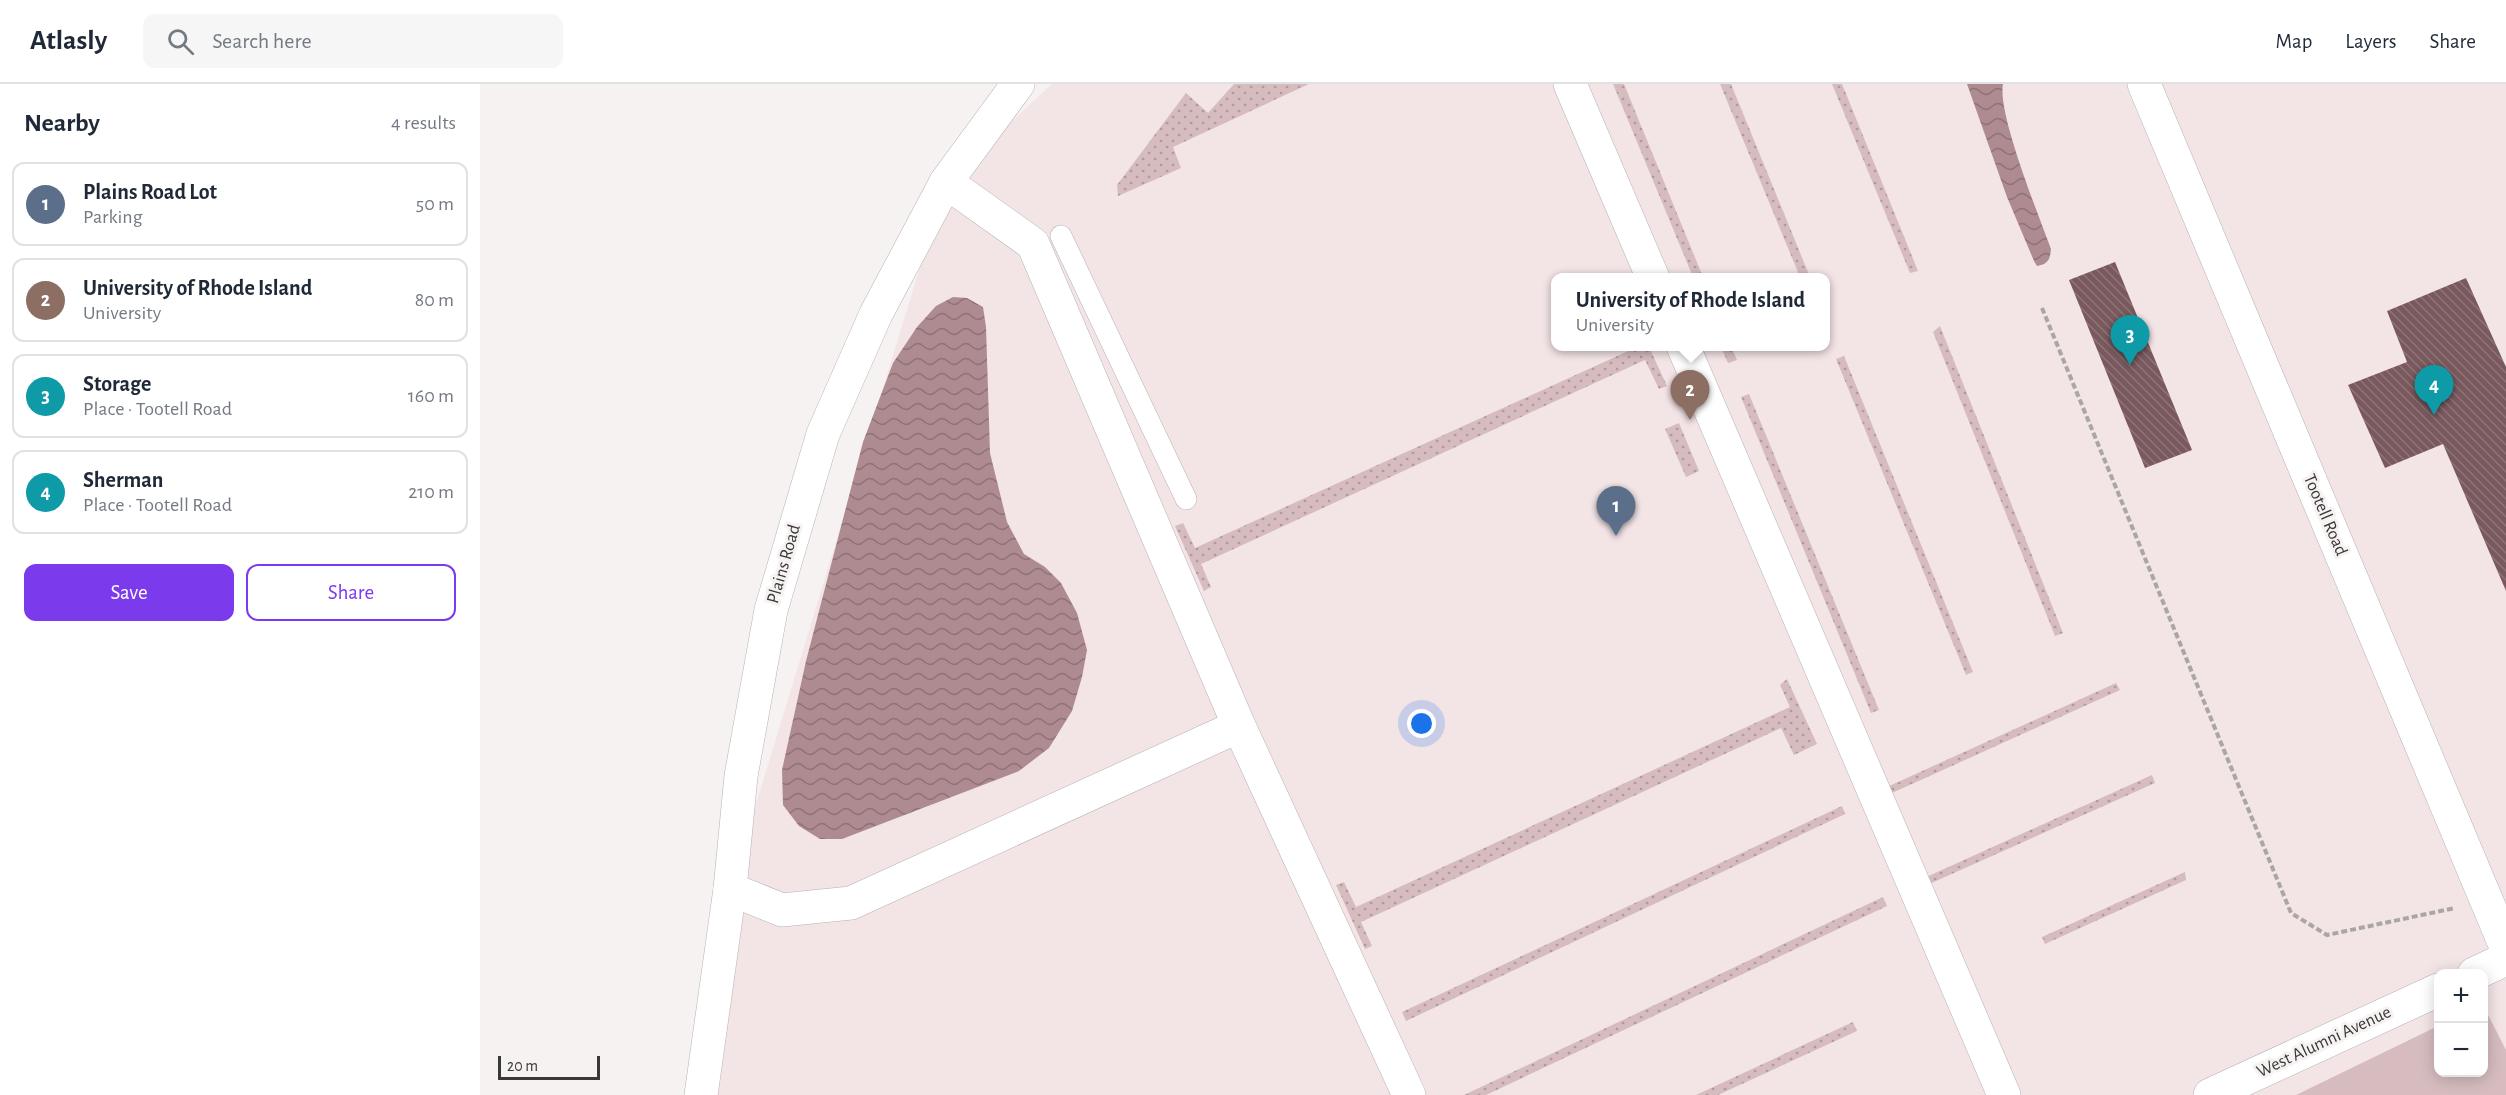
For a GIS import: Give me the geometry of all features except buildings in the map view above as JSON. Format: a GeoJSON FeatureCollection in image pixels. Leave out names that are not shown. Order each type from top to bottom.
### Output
{"type":"FeatureCollection","features":[{"type":"Feature","properties":{"kind":"street","name":"Plains Road"},"geometry":{"type":"LineString","coordinates":[[701,1095],[730,889],[741,776],[771,610],[823,434],[876,314],[946,182],[1018,84]]}},
{"type":"Feature","properties":{"kind":"street"},"geometry":{"type":"LineString","coordinates":[[1570,84],[1651,273]]}},
{"type":"Feature","properties":{"kind":"street","name":"Tootell Road"},"geometry":{"type":"LineString","coordinates":[[2144,84],[2506,947]]}},
{"type":"Feature","properties":{"kind":"street"},"geometry":{"type":"LineString","coordinates":[[946,182],[1033,244],[1239,726],[1409,1095]]}},
{"type":"Feature","properties":{"kind":"street"},"geometry":{"type":"LineString","coordinates":[[1685,351],[2004,1095]]}},
{"type":"Feature","properties":{"kind":"street"},"geometry":{"type":"LineString","coordinates":[[730,889],[782,910],[851,903],[1239,726]]}},
{"type":"Feature","properties":{"kind":"street"},"geometry":{"type":"LineString","coordinates":[[2485,969],[2506,959]]}},
{"type":"Feature","properties":{"kind":"street","name":"West Alumni Avenue"},"geometry":{"type":"LineString","coordinates":[[2210,1095],[2434,992]]}},
{"type":"Feature","properties":{"kind":"lane"},"geometry":{"type":"LineString","coordinates":[[1061,236],[1186,499]]}},
{"type":"Feature","properties":{"kind":"path"},"geometry":{"type":"LineString","coordinates":[[2042,308],[2291,913],[2327,935],[2486,900]]}},
{"type":"Feature","properties":{"kind":"shaded area"},"geometry":{"type":"Polygon","coordinates":[[[1052,84],[2506,84],[2506,1095],[702,1095],[730,889],[946,182],[1052,84]]]}},
{"type":"Feature","properties":{"kind":"shaded area"},"geometry":{"type":"Polygon","coordinates":[[[1234,84],[1309,84],[1173,147],[1181,168],[1118,196],[1117,185],[1186,93],[1208,113],[1234,84]]]}},
{"type":"Feature","properties":{"kind":"shaded area"},"geometry":{"type":"Polygon","coordinates":[[[1613,84],[1624,84],[1701,273],[1691,273],[1613,84]]]}},
{"type":"Feature","properties":{"kind":"shaded area"},"geometry":{"type":"Polygon","coordinates":[[[1720,84],[1731,84],[1808,273],[1798,273],[1720,84]]]}},
{"type":"Feature","properties":{"kind":"shaded area"},"geometry":{"type":"Polygon","coordinates":[[[1832,84],[1842,84],[1918,271],[1910,273],[1832,84]]]}},
{"type":"Feature","properties":{"kind":"shaded area"},"geometry":{"type":"Polygon","coordinates":[[[1940,326],[2063,633],[2055,636],[1933,332],[1940,326]]]}},
{"type":"Feature","properties":{"kind":"shaded area"},"geometry":{"type":"Polygon","coordinates":[[[1628,351],[1651,351],[1667,386],[1659,389],[1645,360],[1201,564],[1211,587],[1204,591],[1175,526],[1183,523],[1195,548],[1628,351]]]}},
{"type":"Feature","properties":{"kind":"shaded area"},"geometry":{"type":"Polygon","coordinates":[[[1723,351],[1733,351],[1737,360],[1728,363],[1723,351]]]}},
{"type":"Feature","properties":{"kind":"shaded area"},"geometry":{"type":"Polygon","coordinates":[[[1844,356],[1973,672],[1966,675],[1836,359],[1844,356]]]}},
{"type":"Feature","properties":{"kind":"shaded area"},"geometry":{"type":"Polygon","coordinates":[[[1749,394],[1879,710],[1871,713],[1741,397],[1749,394]]]}},
{"type":"Feature","properties":{"kind":"shaded area"},"geometry":{"type":"Polygon","coordinates":[[[1679,423],[1699,471],[1686,477],[1665,429],[1679,423]]]}},
{"type":"Feature","properties":{"kind":"shaded area"},"geometry":{"type":"Polygon","coordinates":[[[1787,679],[1817,744],[1794,755],[1781,728],[1361,922],[1372,946],[1365,949],[1336,885],[1344,882],[1356,907],[1790,707],[1780,685],[1787,679]]]}},
{"type":"Feature","properties":{"kind":"shaded area"},"geometry":{"type":"Polygon","coordinates":[[[2116,683],[2120,690],[1892,793],[1887,787],[2116,683]]]}},
{"type":"Feature","properties":{"kind":"shaded area"},"geometry":{"type":"Polygon","coordinates":[[[2152,775],[2155,783],[1927,885],[1922,879],[2152,775]]]}},
{"type":"Feature","properties":{"kind":"shaded area"},"geometry":{"type":"Polygon","coordinates":[[[1842,806],[1845,814],[1406,1021],[1402,1012],[1842,806]]]}},
{"type":"Feature","properties":{"kind":"shaded area"},"geometry":{"type":"Polygon","coordinates":[[[2185,872],[2186,880],[2045,944],[2042,937],[2185,872]]]}},
{"type":"Feature","properties":{"kind":"shaded area"},"geometry":{"type":"Polygon","coordinates":[[[1883,897],[1887,906],[1486,1095],[1464,1095],[1883,897]]]}},
{"type":"Feature","properties":{"kind":"shaded area"},"geometry":{"type":"Polygon","coordinates":[[[2488,1015],[2506,1050],[2506,1095],[2296,1095],[2434,1028],[2434,1077],[2488,1077],[2488,1015]]]}},
{"type":"Feature","properties":{"kind":"shaded area"},"geometry":{"type":"Polygon","coordinates":[[[1853,1022],[1857,1031],[1718,1095],[1696,1095],[1853,1022]]]}},
{"type":"Feature","properties":{"kind":"water"},"geometry":{"type":"Polygon","coordinates":[[[1967,84],[2003,84],[2006,117],[2012,140],[2051,249],[2049,259],[2044,264],[2037,266],[2034,261],[2007,197],[1967,84]]]}},
{"type":"Feature","properties":{"kind":"water"},"geometry":{"type":"Polygon","coordinates":[[[953,297],[967,298],[983,307],[986,327],[990,453],[1007,522],[1024,554],[1045,567],[1061,583],[1077,613],[1087,650],[1082,677],[1072,711],[1049,748],[1019,771],[842,839],[820,839],[799,826],[783,805],[782,770],[806,661],[863,442],[893,363],[917,327],[936,306],[953,297]]]}},
{"type":"Feature","properties":{"kind":"place","name":"Storage"},"geometry":{"type":"Point","coordinates":[2130,365]}},
{"type":"Feature","properties":{"kind":"place","name":"Sherman"},"geometry":{"type":"Point","coordinates":[2434,415]}},
{"type":"Feature","properties":{"kind":"place","name":"University of Rhode Island"},"geometry":{"type":"Point","coordinates":[1690,420]}},
{"type":"Feature","properties":{"kind":"place","name":"Plains Road Lot"},"geometry":{"type":"Point","coordinates":[1616,536]}}]}
